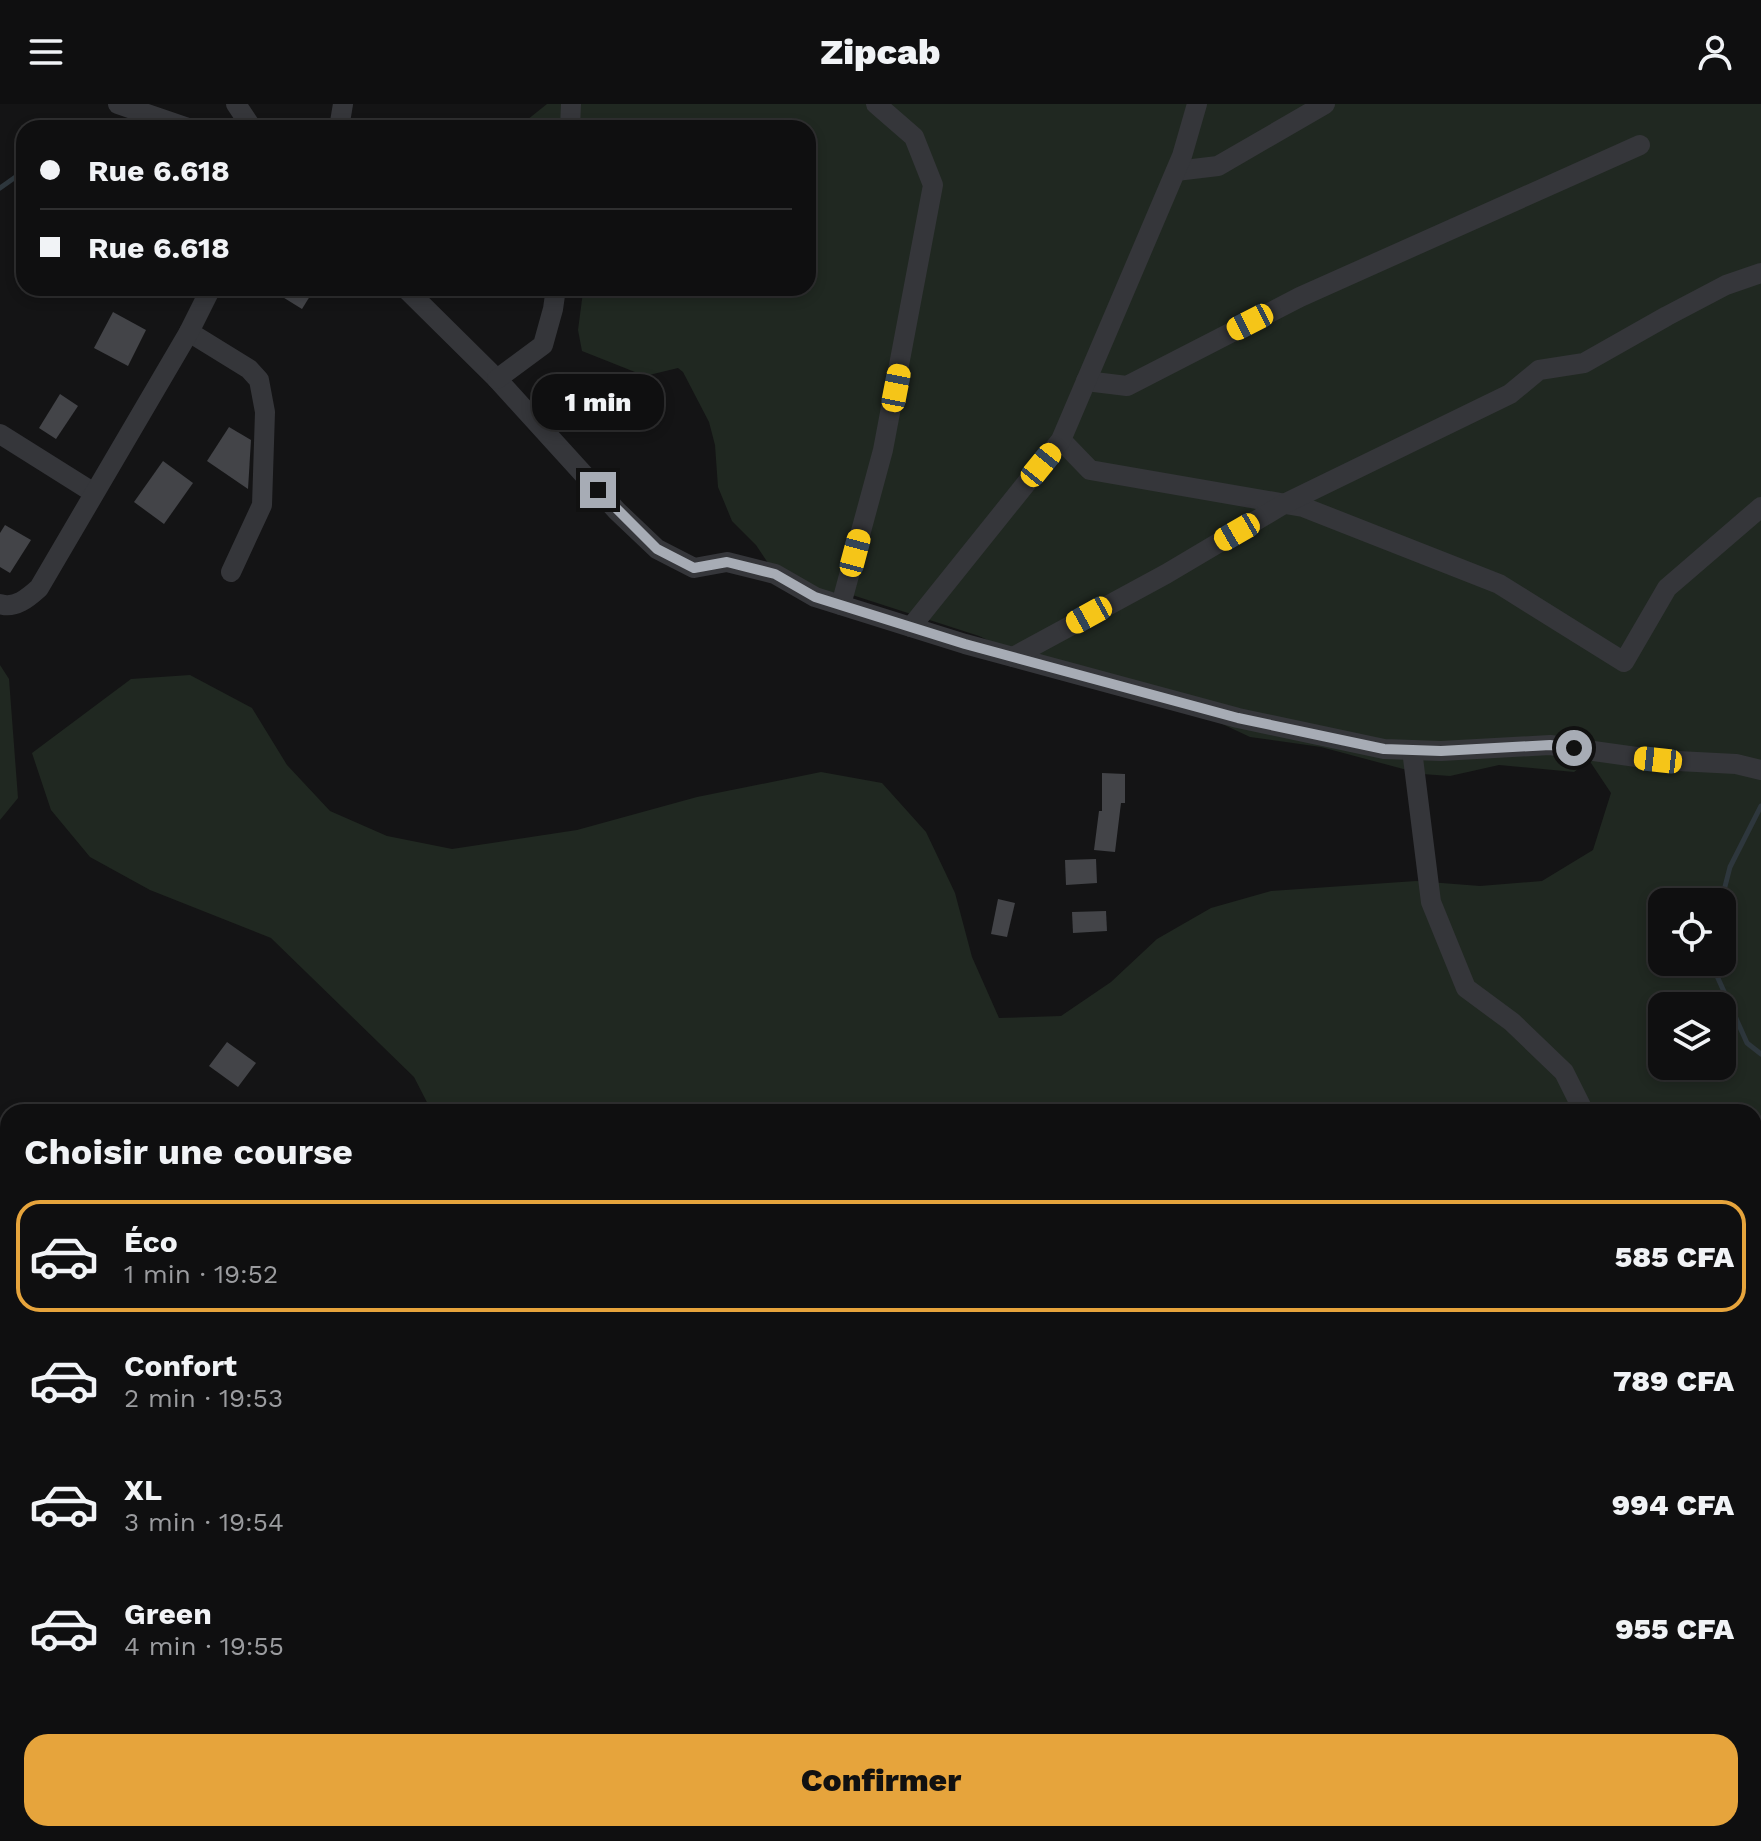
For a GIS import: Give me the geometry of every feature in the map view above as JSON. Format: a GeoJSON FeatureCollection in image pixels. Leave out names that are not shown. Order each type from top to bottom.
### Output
{"type":"FeatureCollection","features":[{"type":"Feature","properties":{"kind":"street"},"geometry":{"type":"LineString","coordinates":[[118,104],[158,120]]}},
{"type":"Feature","properties":{"kind":"street"},"geometry":{"type":"LineString","coordinates":[[841,605],[883,450],[933,185],[914,137],[876,104]]}},
{"type":"Feature","properties":{"kind":"street"},"geometry":{"type":"LineString","coordinates":[[911,627],[1061,440],[1176,171],[1197,104]]}},
{"type":"Feature","properties":{"kind":"street"},"geometry":{"type":"LineString","coordinates":[[1176,171],[1218,166],[1325,104]]}},
{"type":"Feature","properties":{"kind":"street"},"geometry":{"type":"LineString","coordinates":[[1086,381],[1127,386],[1300,297],[1640,145]]}},
{"type":"Feature","properties":{"kind":"street"},"geometry":{"type":"LineString","coordinates":[[1013,657],[1166,574],[1284,504],[1510,394],[1539,370],[1584,363],[1726,285],[1761,273]]}},
{"type":"Feature","properties":{"kind":"street"},"geometry":{"type":"LineString","coordinates":[[0,604],[6,606],[25,600],[39,588],[207,296]]}},
{"type":"Feature","properties":{"kind":"street"},"geometry":{"type":"LineString","coordinates":[[413,296],[497,379],[617,511],[657,549],[694,568],[727,562],[775,574],[815,597],[1013,657],[1238,718],[1384,749],[1441,751],[1550,745],[1621,756],[1701,760],[1761,770]]}},
{"type":"Feature","properties":{"kind":"street"},"geometry":{"type":"LineString","coordinates":[[497,379],[543,345],[555,296]]}},
{"type":"Feature","properties":{"kind":"street"},"geometry":{"type":"LineString","coordinates":[[189,332],[249,369],[259,380],[265,412],[262,505],[231,572]]}},
{"type":"Feature","properties":{"kind":"street"},"geometry":{"type":"LineString","coordinates":[[0,434],[94,493]]}},
{"type":"Feature","properties":{"kind":"street"},"geometry":{"type":"LineString","coordinates":[[1061,440],[1090,470],[1303,507],[1499,584],[1624,662],[1667,588],[1761,507]]}},
{"type":"Feature","properties":{"kind":"street"},"geometry":{"type":"LineString","coordinates":[[1412,750],[1431,902],[1466,988],[1512,1022],[1564,1072],[1580,1104]]}},
{"type":"Feature","properties":{"kind":"shaded area"},"geometry":{"type":"Polygon","coordinates":[[[547,104],[1761,104],[1761,1104],[428,1104],[414,1077],[271,938],[150,890],[90,857],[51,810],[32,753],[131,679],[190,675],[252,708],[287,765],[330,811],[387,836],[452,849],[577,830],[697,797],[821,772],[882,783],[926,832],[955,893],[972,957],[999,1018],[1061,1016],[1111,982],[1157,939],[1211,908],[1271,891],[1416,881],[1480,886],[1542,881],[1593,850],[1611,793],[1589,760],[1574,772],[1499,765],[1450,776],[1422,774],[1321,747],[1250,737],[1201,714],[979,636],[843,592],[829,593],[798,586],[768,563],[756,545],[732,521],[718,487],[715,445],[709,422],[683,372],[678,368],[645,376],[582,351],[578,330],[582,296],[816,296],[816,120],[527,120],[547,104]]]}},
{"type":"Feature","properties":{"kind":"shaded area"},"geometry":{"type":"Polygon","coordinates":[[[0,665],[9,679],[18,798],[0,820],[0,665]]]}},
{"type":"Feature","properties":{"kind":"building"},"geometry":{"type":"Polygon","coordinates":[[[281,296],[310,296],[302,309],[281,296]]]}},
{"type":"Feature","properties":{"kind":"building"},"geometry":{"type":"Polygon","coordinates":[[[113,312],[146,330],[128,366],[94,348],[113,312]]]}},
{"type":"Feature","properties":{"kind":"building"},"geometry":{"type":"Polygon","coordinates":[[[60,394],[78,406],[56,439],[39,428],[60,394]]]}},
{"type":"Feature","properties":{"kind":"building"},"geometry":{"type":"Polygon","coordinates":[[[229,427],[251,440],[248,489],[207,461],[229,427]]]}},
{"type":"Feature","properties":{"kind":"building"},"geometry":{"type":"Polygon","coordinates":[[[163,461],[193,483],[164,524],[134,502],[163,461]]]}},
{"type":"Feature","properties":{"kind":"building"},"geometry":{"type":"Polygon","coordinates":[[[5,525],[31,540],[10,573],[0,567],[0,533],[5,525]]]}},
{"type":"Feature","properties":{"kind":"building"},"geometry":{"type":"Polygon","coordinates":[[[1102,773],[1125,774],[1125,803],[1121,803],[1115,852],[1094,850],[1099,811],[1102,811],[1102,773]]]}},
{"type":"Feature","properties":{"kind":"building"},"geometry":{"type":"Polygon","coordinates":[[[1096,859],[1097,883],[1066,885],[1065,860],[1096,859]]]}},
{"type":"Feature","properties":{"kind":"building"},"geometry":{"type":"Polygon","coordinates":[[[998,899],[1015,903],[1007,937],[991,934],[998,899]]]}},
{"type":"Feature","properties":{"kind":"building"},"geometry":{"type":"Polygon","coordinates":[[[1106,911],[1107,931],[1073,933],[1072,912],[1106,911]]]}},
{"type":"Feature","properties":{"kind":"building"},"geometry":{"type":"Polygon","coordinates":[[[227,1042],[256,1063],[238,1087],[209,1066],[227,1042]]]}},
{"type":"Feature","properties":{"kind":"waterway"},"geometry":{"type":"LineString","coordinates":[[129,120],[133,114]]}},
{"type":"Feature","properties":{"kind":"waterway"},"geometry":{"type":"LineString","coordinates":[[0,188],[16,177]]}},
{"type":"Feature","properties":{"kind":"waterway"},"geometry":{"type":"LineString","coordinates":[[1725,888],[1730,867],[1761,806]]}},
{"type":"Feature","properties":{"kind":"waterway"},"geometry":{"type":"LineString","coordinates":[[1717,976],[1747,1043],[1761,1054]]}},
{"type":"Feature","properties":{"kind":"route"},"geometry":{"type":"LineString","coordinates":[[598,490],[657,549],[694,568],[727,562],[775,574],[815,597],[965,644],[1238,718],[1384,749],[1441,751],[1550,745],[1574,748]]}}]}
